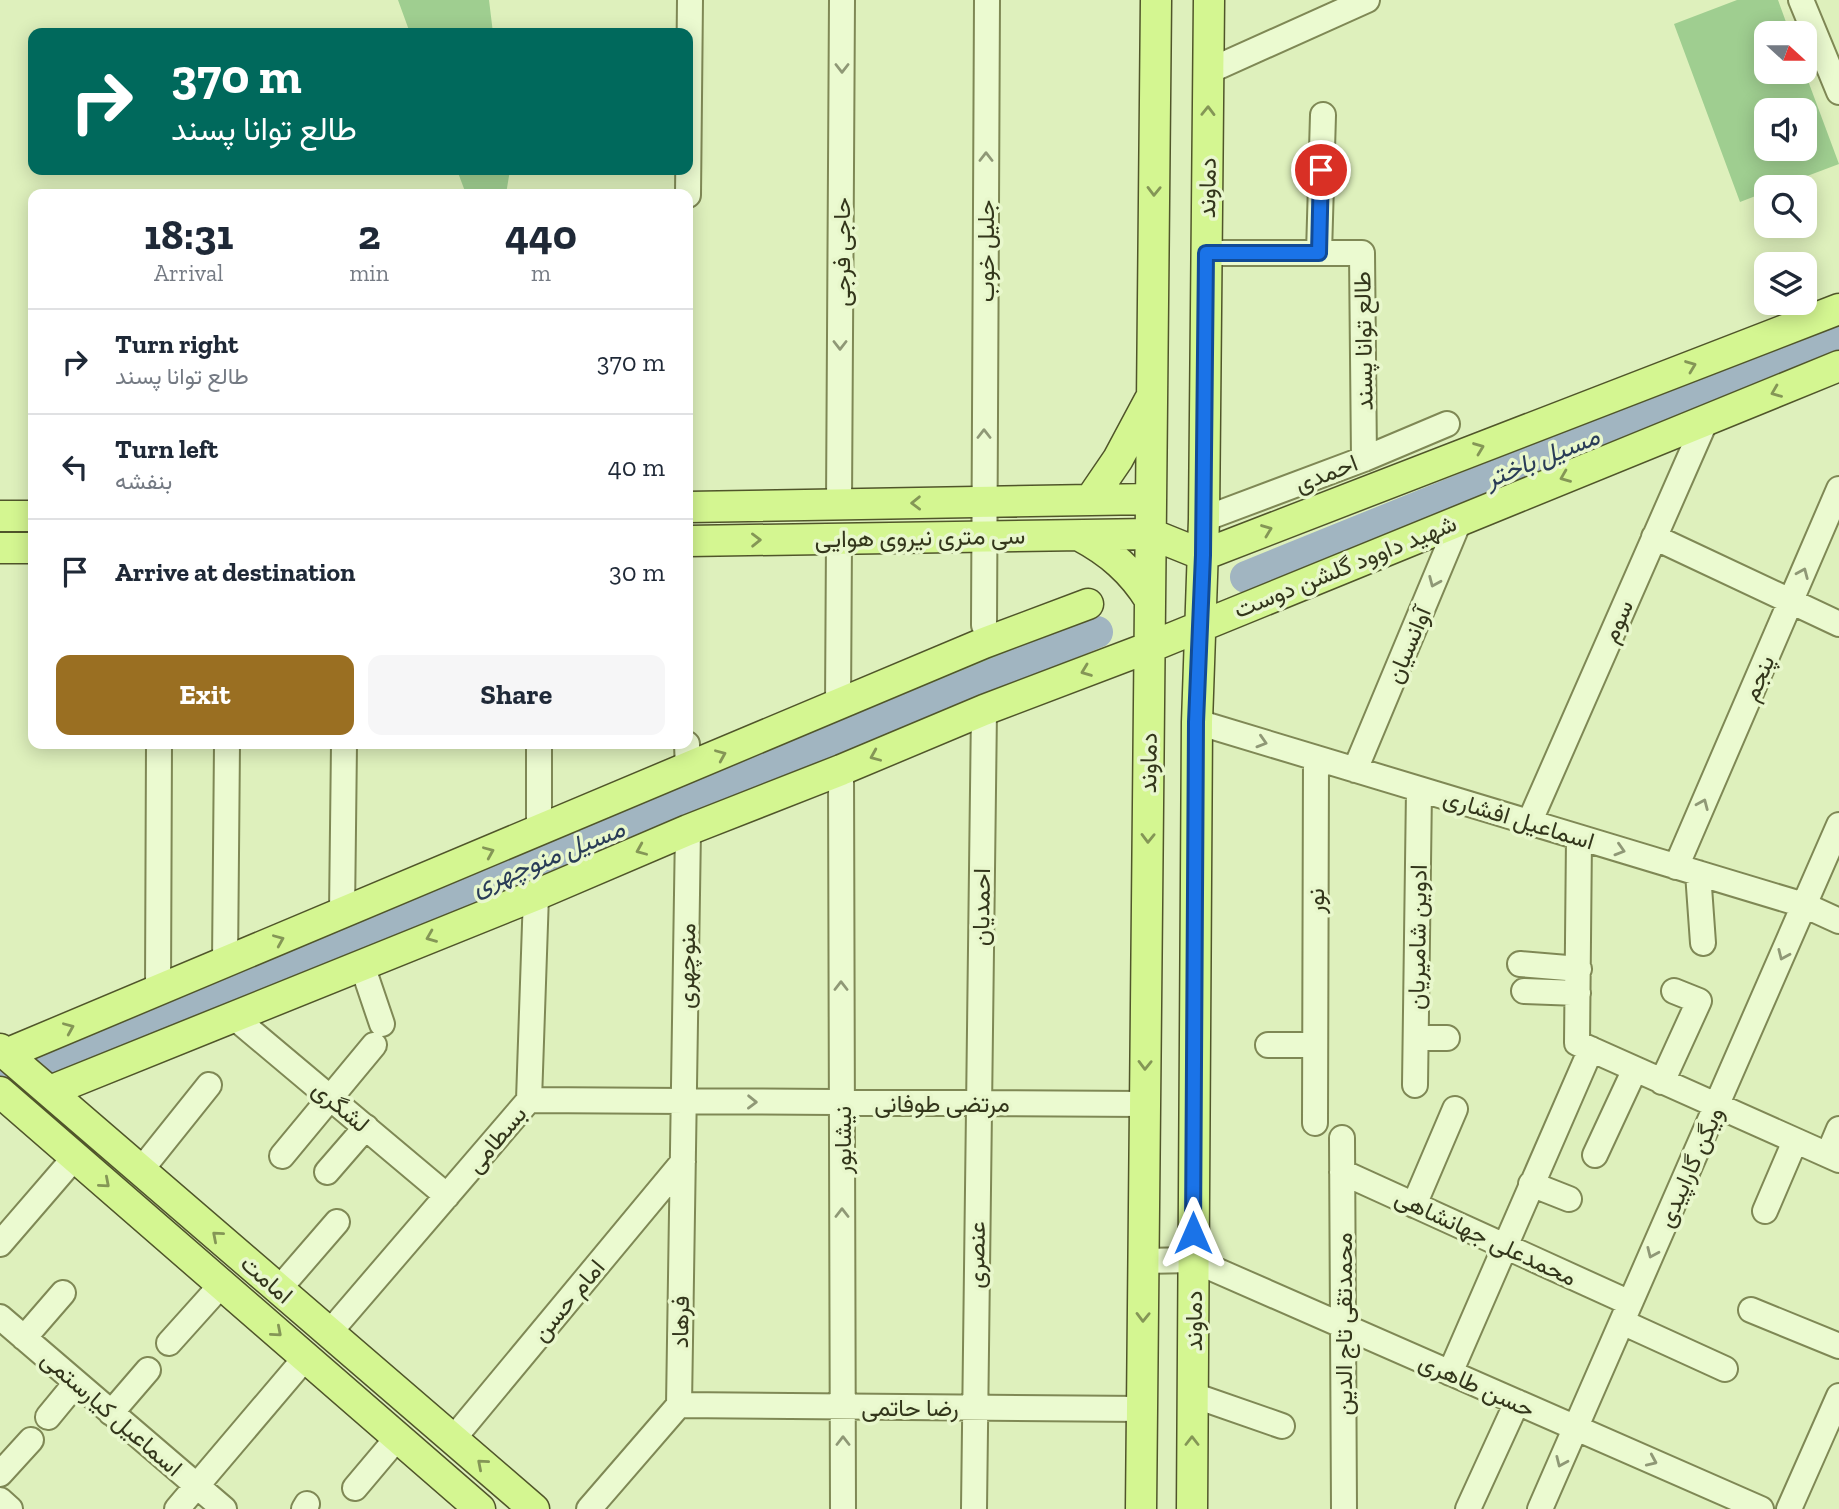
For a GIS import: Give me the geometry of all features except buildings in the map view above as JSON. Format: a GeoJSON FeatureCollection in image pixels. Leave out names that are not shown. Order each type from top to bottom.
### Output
{"type":"FeatureCollection","features":[{"type":"Feature","properties":{"kind":"main road"},"geometry":{"type":"LineString","coordinates":[[1156,0],[1151,534],[1203,555],[1839,309]]}},
{"type":"Feature","properties":{"kind":"main road","name":"دماوند"},"geometry":{"type":"LineString","coordinates":[[1192,1509],[1196,722],[1204,519],[1209,0]]}},
{"type":"Feature","properties":{"kind":"main road","name":"شهید داوود گلشن دوست"},"geometry":{"type":"LineString","coordinates":[[1150,647],[1839,366]]}},
{"type":"Feature","properties":{"kind":"main road"},"geometry":{"type":"LineString","coordinates":[[1090,500],[1124,449],[1152,395]]}},
{"type":"Feature","properties":{"kind":"main road","name":"سی متری نیروی هوایی"},"geometry":{"type":"LineString","coordinates":[[693,507],[1151,499]]}},
{"type":"Feature","properties":{"kind":"main road"},"geometry":{"type":"LineString","coordinates":[[0,516],[28,516]]}},
{"type":"Feature","properties":{"kind":"main road","name":"سی متری نیروی هوایی"},"geometry":{"type":"LineString","coordinates":[[693,541],[1151,534]]}},
{"type":"Feature","properties":{"kind":"main road","name":"دماوند"},"geometry":{"type":"LineString","coordinates":[[1141,1509],[1151,534]]}},
{"type":"Feature","properties":{"kind":"main road"},"geometry":{"type":"LineString","coordinates":[[1080,536],[1103,548],[1120,562],[1135,577],[1150,600]]}},
{"type":"Feature","properties":{"kind":"main road"},"geometry":{"type":"LineString","coordinates":[[0,548],[28,548]]}},
{"type":"Feature","properties":{"kind":"main road"},"geometry":{"type":"LineString","coordinates":[[5,1053],[539,832],[687,756],[838,706],[984,634],[1087,604]]}},
{"type":"Feature","properties":{"kind":"main road"},"geometry":{"type":"LineString","coordinates":[[49,1091],[536,895],[984,710],[1150,647]]}},
{"type":"Feature","properties":{"kind":"main road","name":"امامت"},"geometry":{"type":"LineString","coordinates":[[5,1053],[534,1509]]}},
{"type":"Feature","properties":{"kind":"main road","name":"امامت"},"geometry":{"type":"LineString","coordinates":[[9,1105],[75,1157],[480,1509]]}},
{"type":"Feature","properties":{"kind":"street"},"geometry":{"type":"LineString","coordinates":[[690,0],[690,28]]}},
{"type":"Feature","properties":{"kind":"street","name":"حاجی فرجی"},"geometry":{"type":"LineString","coordinates":[[839,504],[842,0]]}},
{"type":"Feature","properties":{"kind":"street","name":"جلیل خوب"},"geometry":{"type":"LineString","coordinates":[[984,634],[987,0]]}},
{"type":"Feature","properties":{"kind":"street"},"geometry":{"type":"LineString","coordinates":[[1209,71],[1367,0]]}},
{"type":"Feature","properties":{"kind":"street"},"geometry":{"type":"LineString","coordinates":[[1801,0],[1837,79]]}},
{"type":"Feature","properties":{"kind":"street"},"geometry":{"type":"LineString","coordinates":[[1319,253],[1323,115]]}},
{"type":"Feature","properties":{"kind":"street","name":"طالع توانا پسند"},"geometry":{"type":"LineString","coordinates":[[1206,253],[1362,253],[1364,459]]}},
{"type":"Feature","properties":{"kind":"street","name":"سوم"},"geometry":{"type":"LineString","coordinates":[[1529,822],[1706,420]]}},
{"type":"Feature","properties":{"kind":"street","name":"احمدی"},"geometry":{"type":"LineString","coordinates":[[1204,519],[1364,459],[1447,424]]}},
{"type":"Feature","properties":{"kind":"street","name":"پنجم"},"geometry":{"type":"LineString","coordinates":[[1687,870],[1791,601],[1839,489]]}},
{"type":"Feature","properties":{"kind":"street","name":"آوانسیان"},"geometry":{"type":"LineString","coordinates":[[1355,770],[1461,519]]}},
{"type":"Feature","properties":{"kind":"street"},"geometry":{"type":"LineString","coordinates":[[1654,537],[1839,624]]}},
{"type":"Feature","properties":{"kind":"street"},"geometry":{"type":"LineString","coordinates":[[838,706],[839,539]]}},
{"type":"Feature","properties":{"kind":"street","name":"احمدیان"},"geometry":{"type":"LineString","coordinates":[[978,1103],[984,710]]}},
{"type":"Feature","properties":{"kind":"street","name":"اسماعیل افشاری"},"geometry":{"type":"LineString","coordinates":[[1196,722],[1804,905],[1839,920]]}},
{"type":"Feature","properties":{"kind":"street"},"geometry":{"type":"LineString","coordinates":[[158,991],[159,749]]}},
{"type":"Feature","properties":{"kind":"street"},"geometry":{"type":"LineString","coordinates":[[225,963],[227,749]]}},
{"type":"Feature","properties":{"kind":"street"},"geometry":{"type":"LineString","coordinates":[[342,913],[344,749]]}},
{"type":"Feature","properties":{"kind":"street"},"geometry":{"type":"LineString","coordinates":[[539,749],[539,832]]}},
{"type":"Feature","properties":{"kind":"street","name":"نور"},"geometry":{"type":"LineString","coordinates":[[1315,758],[1315,1123]]}},
{"type":"Feature","properties":{"kind":"street","name":"نیشابور"},"geometry":{"type":"LineString","coordinates":[[841,770],[843,1509]]}},
{"type":"Feature","properties":{"kind":"street","name":"ادوین شامیریان"},"geometry":{"type":"LineString","coordinates":[[1415,1085],[1419,790]]}},
{"type":"Feature","properties":{"kind":"street","name":"ویگن گاراپیدی"},"geometry":{"type":"LineString","coordinates":[[1540,1509],[1838,829]]}},
{"type":"Feature","properties":{"kind":"street","name":"منوچهری"},"geometry":{"type":"LineString","coordinates":[[684,1101],[688,830]]}},
{"type":"Feature","properties":{"kind":"street"},"geometry":{"type":"LineString","coordinates":[[1450,1373],[1531,1184],[1584,1046],[1578,981],[1580,838]]}},
{"type":"Feature","properties":{"kind":"street"},"geometry":{"type":"LineString","coordinates":[[1687,870],[1703,943]]}},
{"type":"Feature","properties":{"kind":"street","name":"بسطامی"},"geometry":{"type":"LineString","coordinates":[[330,1333],[529,1100],[536,895]]}},
{"type":"Feature","properties":{"kind":"street"},"geometry":{"type":"LineString","coordinates":[[1520,964],[1578,981]]}},
{"type":"Feature","properties":{"kind":"street"},"geometry":{"type":"LineString","coordinates":[[282,1156],[378,1034],[362,965]]}},
{"type":"Feature","properties":{"kind":"street"},"geometry":{"type":"LineString","coordinates":[[1524,991],[1578,981]]}},
{"type":"Feature","properties":{"kind":"street"},"geometry":{"type":"LineString","coordinates":[[1662,1082],[1699,1001],[1674,991]]}},
{"type":"Feature","properties":{"kind":"street","name":"لشگری"},"geometry":{"type":"LineString","coordinates":[[234,1017],[447,1196]]}},
{"type":"Feature","properties":{"kind":"street"},"geometry":{"type":"LineString","coordinates":[[1416,1038],[1447,1038]]}},
{"type":"Feature","properties":{"kind":"street"},"geometry":{"type":"LineString","coordinates":[[1268,1045],[1315,1045]]}},
{"type":"Feature","properties":{"kind":"street"},"geometry":{"type":"LineString","coordinates":[[1584,1046],[1833,1157],[1839,1129]]}},
{"type":"Feature","properties":{"kind":"street"},"geometry":{"type":"LineString","coordinates":[[1595,1155],[1635,1069]]}},
{"type":"Feature","properties":{"kind":"street"},"geometry":{"type":"LineString","coordinates":[[141,1170],[209,1086]]}},
{"type":"Feature","properties":{"kind":"street","name":"مرتضی طوفانی"},"geometry":{"type":"LineString","coordinates":[[529,1100],[1145,1104]]}},
{"type":"Feature","properties":{"kind":"street","name":"فرهاد"},"geometry":{"type":"LineString","coordinates":[[679,1405],[684,1101]]}},
{"type":"Feature","properties":{"kind":"street","name":"عنصری"},"geometry":{"type":"LineString","coordinates":[[974,1509],[978,1103]]}},
{"type":"Feature","properties":{"kind":"street"},"geometry":{"type":"LineString","coordinates":[[1414,1205],[1455,1109]]}},
{"type":"Feature","properties":{"kind":"street"},"geometry":{"type":"LineString","coordinates":[[327,1172],[366,1127]]}},
{"type":"Feature","properties":{"kind":"street","name":"محمدتقی تاج الدین"},"geometry":{"type":"LineString","coordinates":[[1342,1138],[1344,1509]]}},
{"type":"Feature","properties":{"kind":"street"},"geometry":{"type":"LineString","coordinates":[[1765,1211],[1795,1141]]}},
{"type":"Feature","properties":{"kind":"street"},"geometry":{"type":"LineString","coordinates":[[0,1244],[75,1157]]}},
{"type":"Feature","properties":{"kind":"street","name":"امام حسن"},"geometry":{"type":"LineString","coordinates":[[453,1439],[683,1162]]}},
{"type":"Feature","properties":{"kind":"street","name":"محمدعلی جهانشاهی"},"geometry":{"type":"LineString","coordinates":[[1342,1171],[1504,1245],[1726,1369]]}},
{"type":"Feature","properties":{"kind":"street"},"geometry":{"type":"LineString","coordinates":[[1531,1184],[1569,1199]]}},
{"type":"Feature","properties":{"kind":"street"},"geometry":{"type":"LineString","coordinates":[[279,1289],[337,1222]]}},
{"type":"Feature","properties":{"kind":"street"},"geometry":{"type":"LineString","coordinates":[[1143,1261],[1193,1260]]}},
{"type":"Feature","properties":{"kind":"street","name":"حسن طاهری"},"geometry":{"type":"LineString","coordinates":[[1193,1260],[1761,1509]]}},
{"type":"Feature","properties":{"kind":"street"},"geometry":{"type":"LineString","coordinates":[[169,1343],[222,1284]]}},
{"type":"Feature","properties":{"kind":"street"},"geometry":{"type":"LineString","coordinates":[[24,1338],[64,1293]]}},
{"type":"Feature","properties":{"kind":"street"},"geometry":{"type":"LineString","coordinates":[[1751,1310],[1839,1346]]}},
{"type":"Feature","properties":{"kind":"street","name":"اسماعیل کیارستمی"},"geometry":{"type":"LineString","coordinates":[[0,1317],[223,1509]]}},
{"type":"Feature","properties":{"kind":"street"},"geometry":{"type":"LineString","coordinates":[[177,1509],[306,1357]]}},
{"type":"Feature","properties":{"kind":"street"},"geometry":{"type":"LineString","coordinates":[[111,1413],[148,1370]]}},
{"type":"Feature","properties":{"kind":"street"},"geometry":{"type":"LineString","coordinates":[[48,1417],[76,1383]]}},
{"type":"Feature","properties":{"kind":"street"},"geometry":{"type":"LineString","coordinates":[[1192,1395],[1282,1426]]}},
{"type":"Feature","properties":{"kind":"street"},"geometry":{"type":"LineString","coordinates":[[1789,1509],[1839,1396]]}},
{"type":"Feature","properties":{"kind":"street"},"geometry":{"type":"LineString","coordinates":[[1468,1509],[1517,1402]]}},
{"type":"Feature","properties":{"kind":"street"},"geometry":{"type":"LineString","coordinates":[[589,1509],[679,1405]]}},
{"type":"Feature","properties":{"kind":"street","name":"رضا حاتمی"},"geometry":{"type":"LineString","coordinates":[[679,1405],[1142,1409]]}},
{"type":"Feature","properties":{"kind":"street"},"geometry":{"type":"LineString","coordinates":[[355,1488],[398,1437]]}},
{"type":"Feature","properties":{"kind":"street"},"geometry":{"type":"LineString","coordinates":[[0,1474],[31,1440]]}},
{"type":"Feature","properties":{"kind":"street"},"geometry":{"type":"LineString","coordinates":[[0,1500],[10,1509]]}},
{"type":"Feature","properties":{"kind":"green space"},"geometry":{"type":"Polygon","coordinates":[[[398,0],[489,0],[492,28],[408,28],[398,0]]]}},
{"type":"Feature","properties":{"kind":"green space"},"geometry":{"type":"Polygon","coordinates":[[[1737,0],[1778,0],[1786,21],[1754,21],[1754,84],[1809,84],[1814,98],[1754,98],[1754,161],[1817,161],[1817,105],[1839,164],[1810,175],[1754,175],[1754,197],[1740,202],[1674,24],[1737,0]]]}},
{"type":"Feature","properties":{"kind":"green space"},"geometry":{"type":"Polygon","coordinates":[[[459,175],[509,175],[507,189],[464,189],[459,175]]]}},
{"type":"Feature","properties":{"kind":"green space"},"geometry":{"type":"Polygon","coordinates":[[[1097,617],[1102,644],[899,727],[890,703],[947,670],[1097,617]]]}},
{"type":"Feature","properties":{"kind":"waterway","name":"مسیل باختر"},"geometry":{"type":"LineString","coordinates":[[1246,577],[1839,337]]}},
{"type":"Feature","properties":{"kind":"waterway","name":"مسیل منوچهری"},"geometry":{"type":"LineString","coordinates":[[0,1083],[1097,632]]}},
{"type":"Feature","properties":{"kind":"route"},"geometry":{"type":"LineString","coordinates":[[1193,1233],[1196,722],[1203,555],[1206,253],[1319,253],[1321,170]]}}]}
